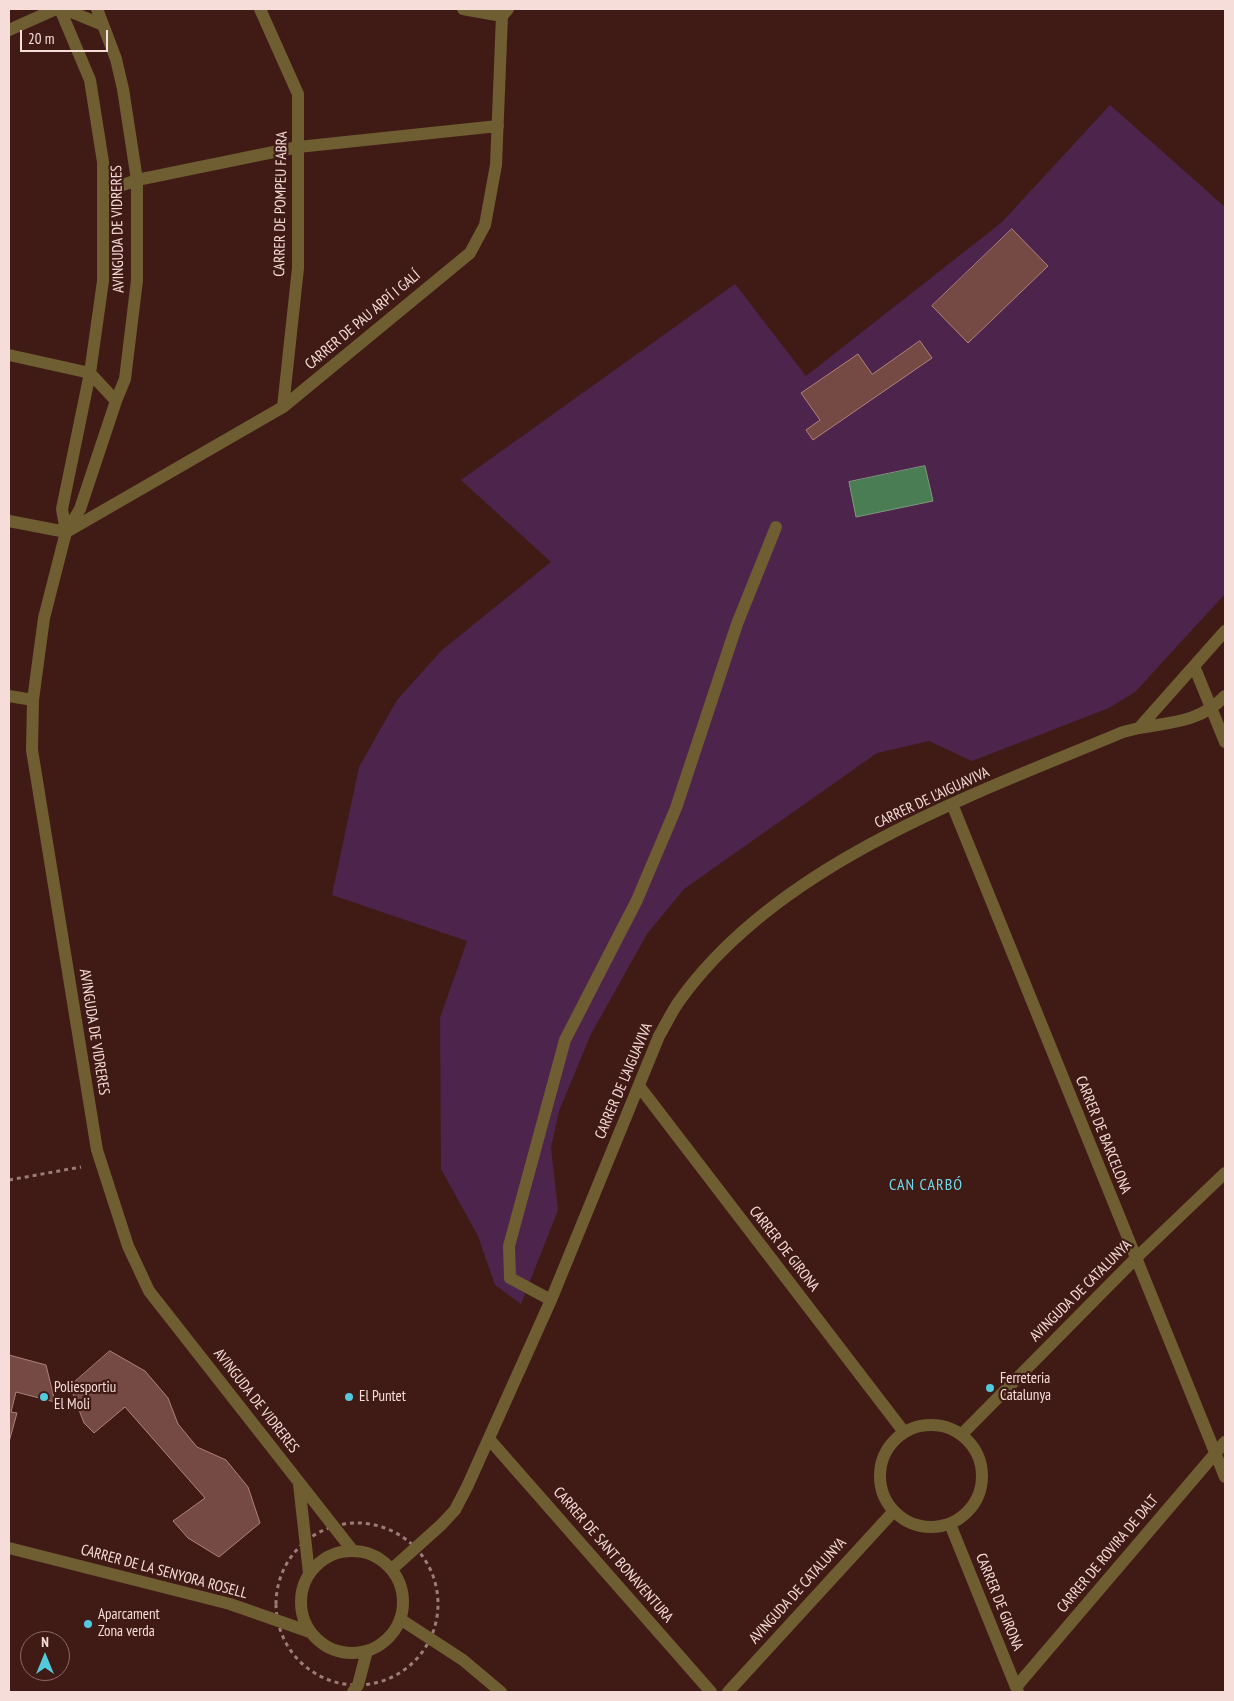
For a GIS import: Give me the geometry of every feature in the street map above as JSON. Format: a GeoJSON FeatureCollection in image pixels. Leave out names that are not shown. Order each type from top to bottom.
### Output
{"type":"FeatureCollection","features":[{"type":"Feature","properties":{"kind":"street"},"geometry":{"type":"LineString","coordinates":[[9,30],[56,9]]}},
{"type":"Feature","properties":{"kind":"street"},"geometry":{"type":"LineString","coordinates":[[62,9],[104,25]]}},
{"type":"Feature","properties":{"kind":"street","name":"AVINGUDA DE VIDRERES"},"geometry":{"type":"LineString","coordinates":[[62,9],[90,80],[103,162],[103,281],[90,373],[62,509],[66,532]]}},
{"type":"Feature","properties":{"kind":"street","name":"AVINGUDA DE VIDRERES"},"geometry":{"type":"LineString","coordinates":[[97,9],[104,25],[122,89],[137,180],[137,280],[126,379],[116,401],[80,509],[66,532],[44,618],[33,700],[32,750],[41,813],[97,1150],[128,1246],[149,1291],[353,1551]]}},
{"type":"Feature","properties":{"kind":"street","name":"CARRER DE POMPEU FABRA"},"geometry":{"type":"LineString","coordinates":[[260,9],[298,94],[298,268],[284,407]]}},
{"type":"Feature","properties":{"kind":"street"},"geometry":{"type":"LineString","coordinates":[[463,9],[502,11]]}},
{"type":"Feature","properties":{"kind":"street","name":"CARRER DE PAU ARPÍ I GALÍ"},"geometry":{"type":"LineString","coordinates":[[66,532],[284,407],[470,253],[485,225],[496,165],[502,11]]}},
{"type":"Feature","properties":{"kind":"street"},"geometry":{"type":"LineString","coordinates":[[103,192],[137,180],[298,147],[498,126]]}},
{"type":"Feature","properties":{"kind":"street"},"geometry":{"type":"LineString","coordinates":[[9,355],[90,373],[116,401]]}},
{"type":"Feature","properties":{"kind":"street"},"geometry":{"type":"LineString","coordinates":[[9,521],[66,532]]}},
{"type":"Feature","properties":{"kind":"street"},"geometry":{"type":"LineString","coordinates":[[551,1300],[510,1278],[508,1246],[565,1040],[637,900],[676,808],[737,624],[776,527]]}},
{"type":"Feature","properties":{"kind":"street"},"geometry":{"type":"LineString","coordinates":[[1139,728],[1225,631]]}},
{"type":"Feature","properties":{"kind":"street"},"geometry":{"type":"LineString","coordinates":[[1194,666],[1225,742]]}},
{"type":"Feature","properties":{"kind":"street"},"geometry":{"type":"LineString","coordinates":[[9,696],[33,700]]}},
{"type":"Feature","properties":{"kind":"street","name":"CARRER DE L'AIGUAVIVA"},"geometry":{"type":"LineString","coordinates":[[392,1568],[416,1550],[455,1510],[490,1439],[551,1300],[659,1036],[680,1000],[715,960],[746,930],[789,895],[837,864],[952,804],[1123,732],[1189,720],[1212,709],[1225,696]]}},
{"type":"Feature","properties":{"kind":"street","name":"CARRER DE BARCELONA"},"geometry":{"type":"LineString","coordinates":[[952,804],[1225,1477]]}},
{"type":"Feature","properties":{"kind":"street","name":"CARRER DE GIRONA"},"geometry":{"type":"LineString","coordinates":[[639,1086],[904,1432]]}},
{"type":"Feature","properties":{"kind":"street","name":"AVINGUDA DE CATALUNYA"},"geometry":{"type":"LineString","coordinates":[[961,1435],[1136,1258],[1225,1173]]}},
{"type":"Feature","properties":{"kind":"street"},"geometry":{"type":"LineString","coordinates":[[923,1425],[946,1427],[961,1435],[969,1442],[978,1457],[982,1475],[979,1493],[972,1506],[966,1514],[950,1524],[925,1527],[903,1520],[893,1512],[880,1486],[880,1467],[891,1444],[904,1432],[923,1425]]}},
{"type":"Feature","properties":{"kind":"street","name":"CARRER DE SANT BONAVENTURA"},"geometry":{"type":"LineString","coordinates":[[490,1439],[711,1692]]}},
{"type":"Feature","properties":{"kind":"street","name":"CARRER DE ROVIRA DE DALT"},"geometry":{"type":"LineString","coordinates":[[1017,1690],[1225,1442]]}},
{"type":"Feature","properties":{"kind":"street"},"geometry":{"type":"LineString","coordinates":[[299,1482],[310,1573]]}},
{"type":"Feature","properties":{"kind":"street","name":"AVINGUDA DE CATALUNYA"},"geometry":{"type":"LineString","coordinates":[[728,1692],[893,1512]]}},
{"type":"Feature","properties":{"kind":"street","name":"CARRER DE GIRONA"},"geometry":{"type":"LineString","coordinates":[[950,1524],[1017,1690]]}},
{"type":"Feature","properties":{"kind":"street","name":"CARRER DE LA SENYORA ROSELL"},"geometry":{"type":"LineString","coordinates":[[9,1548],[230,1604],[310,1632]]}},
{"type":"Feature","properties":{"kind":"street"},"geometry":{"type":"LineString","coordinates":[[353,1551],[380,1559],[392,1568],[402,1592],[400,1619],[388,1639],[367,1651],[346,1653],[336,1651],[321,1643],[310,1632],[304,1621],[300,1596],[310,1573],[318,1563],[328,1556],[340,1552],[353,1551]]}},
{"type":"Feature","properties":{"kind":"street"},"geometry":{"type":"LineString","coordinates":[[400,1619],[480,1673],[501,1692]]}},
{"type":"Feature","properties":{"kind":"street"},"geometry":{"type":"LineString","coordinates":[[355,1689],[367,1651]]}},
{"type":"Feature","properties":{"kind":"path"},"geometry":{"type":"LineString","coordinates":[[9,1180],[101,1163]]}},
{"type":"Feature","properties":{"kind":"path"},"geometry":{"type":"LineString","coordinates":[[352,1524],[378,1526],[402,1537],[416,1550],[433,1576],[438,1601],[435,1627],[424,1650],[407,1668],[385,1680],[355,1689],[312,1672],[293,1655],[280,1634],[275,1609],[278,1584],[288,1561],[307,1540],[334,1527],[352,1524]]}},
{"type":"Feature","properties":{"kind":"shaded area"},"geometry":{"type":"Polygon","coordinates":[[[1110,105],[1225,207],[1225,594],[1135,692],[1109,708],[972,761],[929,741],[877,753],[684,889],[647,934],[591,1034],[559,1111],[551,1148],[558,1210],[521,1304],[495,1285],[478,1236],[441,1169],[440,1018],[467,941],[332,895],[359,767],[397,700],[442,650],[551,562],[461,480],[735,284],[806,376],[1001,223],[1110,105]]]}},
{"type":"Feature","properties":{"kind":"shaded area"},"geometry":{"type":"Polygon","coordinates":[[[925,466],[933,501],[856,517],[849,482],[925,466]]]}},
{"type":"Feature","properties":{"kind":"building"},"geometry":{"type":"Polygon","coordinates":[[[1012,229],[1048,266],[968,343],[932,306],[1012,229]]]}},
{"type":"Feature","properties":{"kind":"building"},"geometry":{"type":"Polygon","coordinates":[[[920,341],[932,358],[813,440],[806,430],[820,420],[801,393],[858,354],[872,374],[920,341]]]}},
{"type":"Feature","properties":{"kind":"building"},"geometry":{"type":"Polygon","coordinates":[[[110,1351],[145,1371],[168,1398],[178,1424],[197,1447],[226,1460],[248,1487],[260,1523],[219,1557],[188,1538],[173,1521],[205,1498],[125,1407],[94,1433],[84,1423],[70,1386],[110,1351]]]}},
{"type":"Feature","properties":{"kind":"building","name":"Poliesportiu El Moli"},"geometry":{"type":"Polygon","coordinates":[[[9,1355],[46,1365],[55,1402],[16,1392],[11,1412],[17,1413],[9,1442],[9,1355]]]}},
{"type":"Feature","properties":{"kind":"place","name":"Ferreteria Catalunya"},"geometry":{"type":"Point","coordinates":[990,1388]}},
{"type":"Feature","properties":{"kind":"place","name":"Poliesportiu El Moli"},"geometry":{"type":"Point","coordinates":[44,1397]}},
{"type":"Feature","properties":{"kind":"place","name":"El Puntet"},"geometry":{"type":"Point","coordinates":[349,1397]}},
{"type":"Feature","properties":{"kind":"place","name":"Aparcament Zona verda"},"geometry":{"type":"Point","coordinates":[88,1624]}},
{"type":"Feature","properties":{"kind":"district","name":"CAN CARBÓ"},"geometry":{"type":"Point","coordinates":[926,1185]}}]}
